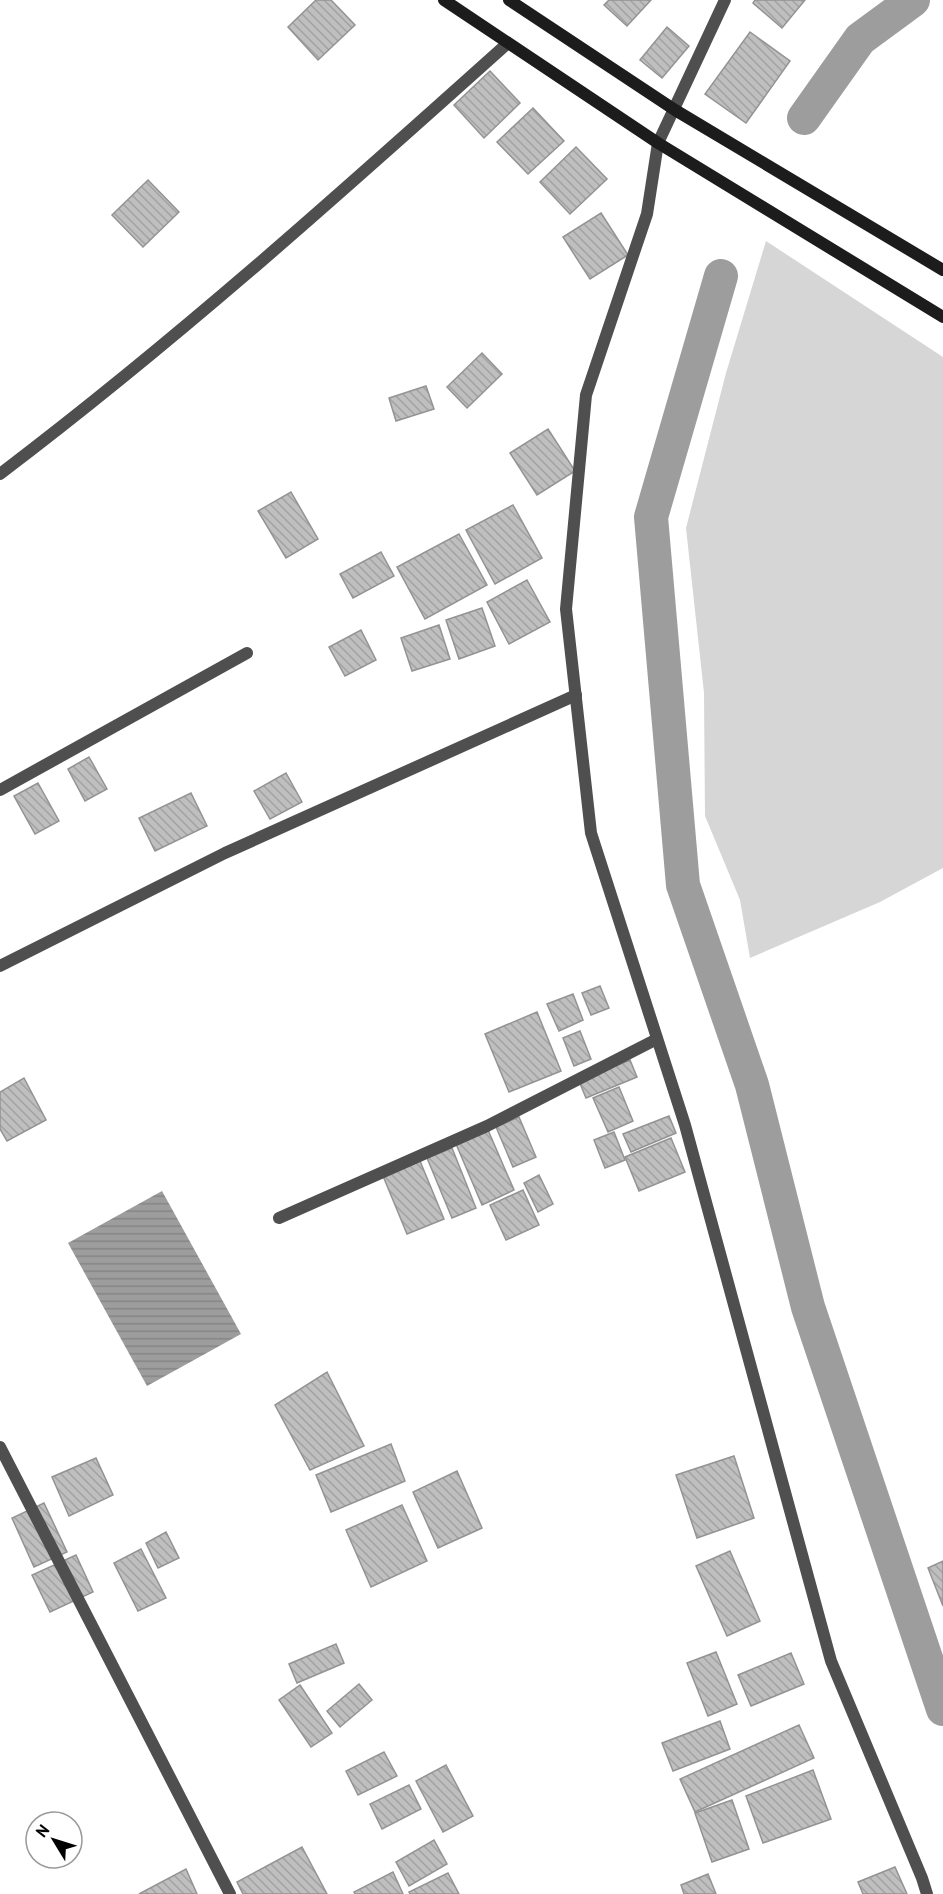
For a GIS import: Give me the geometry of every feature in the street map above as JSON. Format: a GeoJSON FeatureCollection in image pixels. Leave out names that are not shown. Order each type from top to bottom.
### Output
{"type":"FeatureCollection","features":[{"type":"Feature","properties":{"kind":"main road"},"geometry":{"type":"LineString","coordinates":[[444,0],[658,143],[943,317]]}},
{"type":"Feature","properties":{"kind":"main road"},"geometry":{"type":"LineString","coordinates":[[509,0],[675,110],[943,270]]}},
{"type":"Feature","properties":{"kind":"street"},"geometry":{"type":"LineString","coordinates":[[725,0],[658,143],[647,214],[586,395],[566,609],[591,833],[685,1125],[831,1661],[927,1894]]}},
{"type":"Feature","properties":{"kind":"street"},"geometry":{"type":"LineString","coordinates":[[0,474],[68,422],[309,221],[508,43]]}},
{"type":"Feature","properties":{"kind":"street"},"geometry":{"type":"LineString","coordinates":[[0,790],[247,653]]}},
{"type":"Feature","properties":{"kind":"street"},"geometry":{"type":"LineString","coordinates":[[0,966],[225,853],[576,695]]}},
{"type":"Feature","properties":{"kind":"street"},"geometry":{"type":"LineString","coordinates":[[279,1218],[487,1126],[657,1039]]}},
{"type":"Feature","properties":{"kind":"street"},"geometry":{"type":"LineString","coordinates":[[0,1447],[230,1894]]}},
{"type":"Feature","properties":{"kind":"shaded area"},"geometry":{"type":"Polygon","coordinates":[[[766,241],[943,357],[943,868],[880,902],[750,958],[740,900],[705,816],[704,693],[686,528],[726,373],[766,241]]]}},
{"type":"Feature","properties":{"kind":"shaded area"},"geometry":{"type":"Polygon","coordinates":[[[162,1191],[241,1334],[147,1386],[68,1243],[162,1191]]]}},
{"type":"Feature","properties":{"kind":"building"},"geometry":{"type":"Polygon","coordinates":[[[316,0],[331,0],[355,25],[318,60],[288,27],[316,0]]]}},
{"type":"Feature","properties":{"kind":"building"},"geometry":{"type":"Polygon","coordinates":[[[609,0],[651,0],[627,26],[604,5],[609,0]]]}},
{"type":"Feature","properties":{"kind":"building"},"geometry":{"type":"Polygon","coordinates":[[[755,0],[805,0],[782,28],[753,3],[755,0]]]}},
{"type":"Feature","properties":{"kind":"building"},"geometry":{"type":"Polygon","coordinates":[[[667,27],[689,46],[662,78],[640,60],[667,27]]]}},
{"type":"Feature","properties":{"kind":"building"},"geometry":{"type":"Polygon","coordinates":[[[750,32],[790,61],[746,123],[705,94],[750,32]]]}},
{"type":"Feature","properties":{"kind":"building"},"geometry":{"type":"Polygon","coordinates":[[[490,71],[520,103],[484,138],[454,105],[490,71]]]}},
{"type":"Feature","properties":{"kind":"building"},"geometry":{"type":"Polygon","coordinates":[[[533,108],[564,141],[528,174],[497,142],[533,108]]]}},
{"type":"Feature","properties":{"kind":"building"},"geometry":{"type":"Polygon","coordinates":[[[576,147],[607,179],[570,214],[540,182],[576,147]]]}},
{"type":"Feature","properties":{"kind":"building"},"geometry":{"type":"Polygon","coordinates":[[[148,180],[179,212],[143,247],[112,215],[148,180]]]}},
{"type":"Feature","properties":{"kind":"building"},"geometry":{"type":"Polygon","coordinates":[[[601,213],[628,255],[590,279],[563,237],[601,213]]]}},
{"type":"Feature","properties":{"kind":"building"},"geometry":{"type":"Polygon","coordinates":[[[482,353],[502,374],[467,408],[447,387],[482,353]]]}},
{"type":"Feature","properties":{"kind":"building"},"geometry":{"type":"Polygon","coordinates":[[[426,386],[434,409],[396,421],[389,398],[426,386]]]}},
{"type":"Feature","properties":{"kind":"building"},"geometry":{"type":"Polygon","coordinates":[[[548,429],[575,471],[537,495],[510,453],[548,429]]]}},
{"type":"Feature","properties":{"kind":"building"},"geometry":{"type":"Polygon","coordinates":[[[291,492],[318,539],[286,558],[258,511],[291,492]]]}},
{"type":"Feature","properties":{"kind":"building"},"geometry":{"type":"Polygon","coordinates":[[[513,505],[542,558],[495,584],[466,530],[513,505]]]}},
{"type":"Feature","properties":{"kind":"building"},"geometry":{"type":"Polygon","coordinates":[[[459,534],[487,585],[425,619],[397,567],[459,534]]]}},
{"type":"Feature","properties":{"kind":"building"},"geometry":{"type":"Polygon","coordinates":[[[381,552],[394,576],[353,598],[340,574],[381,552]]]}},
{"type":"Feature","properties":{"kind":"building"},"geometry":{"type":"Polygon","coordinates":[[[527,580],[550,622],[509,644],[487,602],[527,580]]]}},
{"type":"Feature","properties":{"kind":"building"},"geometry":{"type":"Polygon","coordinates":[[[482,608],[495,646],[459,659],[446,620],[482,608]]]}},
{"type":"Feature","properties":{"kind":"building"},"geometry":{"type":"Polygon","coordinates":[[[439,625],[450,659],[412,671],[401,638],[439,625]]]}},
{"type":"Feature","properties":{"kind":"building"},"geometry":{"type":"Polygon","coordinates":[[[361,630],[376,660],[345,676],[329,647],[361,630]]]}},
{"type":"Feature","properties":{"kind":"building"},"geometry":{"type":"Polygon","coordinates":[[[89,757],[107,789],[85,801],[68,769],[89,757]]]}},
{"type":"Feature","properties":{"kind":"building"},"geometry":{"type":"Polygon","coordinates":[[[286,773],[302,802],[270,819],[254,791],[286,773]]]}},
{"type":"Feature","properties":{"kind":"building"},"geometry":{"type":"Polygon","coordinates":[[[38,783],[59,821],[35,834],[14,796],[38,783]]]}},
{"type":"Feature","properties":{"kind":"building"},"geometry":{"type":"Polygon","coordinates":[[[191,793],[207,826],[155,851],[139,818],[191,793]]]}},
{"type":"Feature","properties":{"kind":"building"},"geometry":{"type":"Polygon","coordinates":[[[600,986],[609,1008],[591,1015],[582,993],[600,986]]]}},
{"type":"Feature","properties":{"kind":"building"},"geometry":{"type":"Polygon","coordinates":[[[573,994],[583,1020],[559,1031],[547,1004],[573,994]]]}},
{"type":"Feature","properties":{"kind":"building"},"geometry":{"type":"Polygon","coordinates":[[[537,1012],[561,1071],[509,1092],[485,1034],[537,1012]]]}},
{"type":"Feature","properties":{"kind":"building"},"geometry":{"type":"Polygon","coordinates":[[[580,1031],[591,1059],[574,1066],[563,1038],[580,1031]]]}},
{"type":"Feature","properties":{"kind":"building"},"geometry":{"type":"Polygon","coordinates":[[[630,1060],[637,1077],[586,1098],[579,1081],[630,1060]]]}},
{"type":"Feature","properties":{"kind":"building"},"geometry":{"type":"Polygon","coordinates":[[[24,1078],[46,1120],[7,1141],[0,1129],[0,1092],[24,1078]]]}},
{"type":"Feature","properties":{"kind":"building"},"geometry":{"type":"Polygon","coordinates":[[[619,1087],[633,1121],[608,1132],[593,1098],[619,1087]]]}},
{"type":"Feature","properties":{"kind":"building"},"geometry":{"type":"Polygon","coordinates":[[[669,1116],[676,1133],[631,1152],[623,1134],[669,1116]]]}},
{"type":"Feature","properties":{"kind":"building"},"geometry":{"type":"Polygon","coordinates":[[[519,1117],[536,1157],[513,1167],[496,1127],[519,1117]]]}},
{"type":"Feature","properties":{"kind":"building"},"geometry":{"type":"Polygon","coordinates":[[[488,1130],[514,1190],[482,1205],[456,1144],[488,1130]]]}},
{"type":"Feature","properties":{"kind":"building"},"geometry":{"type":"Polygon","coordinates":[[[614,1132],[625,1160],[605,1168],[594,1140],[614,1132]]]}},
{"type":"Feature","properties":{"kind":"building"},"geometry":{"type":"Polygon","coordinates":[[[671,1138],[685,1172],[639,1191],[625,1157],[671,1138]]]}},
{"type":"Feature","properties":{"kind":"building"},"geometry":{"type":"Polygon","coordinates":[[[452,1148],[476,1208],[452,1218],[427,1158],[452,1148]]]}},
{"type":"Feature","properties":{"kind":"building"},"geometry":{"type":"Polygon","coordinates":[[[420,1161],[444,1219],[407,1234],[383,1176],[420,1161]]]}},
{"type":"Feature","properties":{"kind":"building"},"geometry":{"type":"Polygon","coordinates":[[[539,1175],[553,1204],[538,1212],[524,1183],[539,1175]]]}},
{"type":"Feature","properties":{"kind":"building"},"geometry":{"type":"Polygon","coordinates":[[[523,1190],[539,1225],[506,1240],[490,1205],[523,1190]]]}},
{"type":"Feature","properties":{"kind":"building"},"geometry":{"type":"Polygon","coordinates":[[[327,1372],[364,1446],[310,1470],[275,1405],[327,1372]]]}},
{"type":"Feature","properties":{"kind":"building"},"geometry":{"type":"Polygon","coordinates":[[[391,1444],[405,1481],[331,1512],[316,1475],[391,1444]]]}},
{"type":"Feature","properties":{"kind":"building"},"geometry":{"type":"Polygon","coordinates":[[[734,1456],[754,1518],[697,1538],[676,1475],[734,1456]]]}},
{"type":"Feature","properties":{"kind":"building"},"geometry":{"type":"Polygon","coordinates":[[[96,1458],[113,1495],[69,1516],[52,1477],[96,1458]]]}},
{"type":"Feature","properties":{"kind":"building"},"geometry":{"type":"Polygon","coordinates":[[[457,1471],[482,1528],[438,1548],[413,1492],[457,1471]]]}},
{"type":"Feature","properties":{"kind":"building"},"geometry":{"type":"Polygon","coordinates":[[[44,1503],[67,1552],[34,1567],[12,1518],[44,1503]]]}},
{"type":"Feature","properties":{"kind":"building"},"geometry":{"type":"Polygon","coordinates":[[[402,1505],[427,1561],[371,1587],[346,1530],[402,1505]]]}},
{"type":"Feature","properties":{"kind":"building"},"geometry":{"type":"Polygon","coordinates":[[[166,1532],[179,1558],[158,1568],[146,1543],[166,1532]]]}},
{"type":"Feature","properties":{"kind":"building"},"geometry":{"type":"Polygon","coordinates":[[[141,1549],[166,1598],[138,1611],[114,1563],[141,1549]]]}},
{"type":"Feature","properties":{"kind":"building"},"geometry":{"type":"Polygon","coordinates":[[[730,1551],[760,1621],[727,1636],[696,1566],[730,1551]]]}},
{"type":"Feature","properties":{"kind":"building"},"geometry":{"type":"Polygon","coordinates":[[[76,1555],[93,1592],[50,1612],[32,1575],[76,1555]]]}},
{"type":"Feature","properties":{"kind":"building"},"geometry":{"type":"Polygon","coordinates":[[[943,1561],[943,1606],[928,1568],[943,1561]]]}},
{"type":"Feature","properties":{"kind":"building"},"geometry":{"type":"Polygon","coordinates":[[[336,1644],[344,1663],[297,1683],[289,1664],[336,1644]]]}},
{"type":"Feature","properties":{"kind":"building"},"geometry":{"type":"Polygon","coordinates":[[[716,1652],[737,1704],[708,1716],[687,1663],[716,1652]]]}},
{"type":"Feature","properties":{"kind":"building"},"geometry":{"type":"Polygon","coordinates":[[[791,1653],[804,1684],[751,1706],[738,1675],[791,1653]]]}},
{"type":"Feature","properties":{"kind":"building"},"geometry":{"type":"Polygon","coordinates":[[[359,1684],[372,1700],[340,1727],[327,1711],[359,1684]]]}},
{"type":"Feature","properties":{"kind":"building"},"geometry":{"type":"Polygon","coordinates":[[[300,1685],[332,1733],[311,1747],[279,1700],[300,1685]]]}},
{"type":"Feature","properties":{"kind":"building"},"geometry":{"type":"Polygon","coordinates":[[[720,1721],[730,1749],[673,1771],[662,1743],[720,1721]]]}},
{"type":"Feature","properties":{"kind":"building"},"geometry":{"type":"Polygon","coordinates":[[[799,1725],[814,1758],[695,1812],[680,1779],[799,1725]]]}},
{"type":"Feature","properties":{"kind":"building"},"geometry":{"type":"Polygon","coordinates":[[[384,1752],[397,1776],[358,1795],[346,1771],[384,1752]]]}},
{"type":"Feature","properties":{"kind":"building"},"geometry":{"type":"Polygon","coordinates":[[[446,1765],[473,1816],[443,1832],[416,1781],[446,1765]]]}},
{"type":"Feature","properties":{"kind":"building"},"geometry":{"type":"Polygon","coordinates":[[[813,1770],[831,1819],[763,1843],[746,1796],[813,1770]]]}},
{"type":"Feature","properties":{"kind":"building"},"geometry":{"type":"Polygon","coordinates":[[[409,1785],[421,1809],[382,1829],[370,1804],[409,1785]]]}},
{"type":"Feature","properties":{"kind":"building"},"geometry":{"type":"Polygon","coordinates":[[[732,1800],[749,1849],[712,1862],[695,1813],[732,1800]]]}},
{"type":"Feature","properties":{"kind":"building"},"geometry":{"type":"Polygon","coordinates":[[[434,1840],[447,1864],[409,1886],[396,1862],[434,1840]]]}},
{"type":"Feature","properties":{"kind":"building"},"geometry":{"type":"Polygon","coordinates":[[[302,1847],[327,1894],[243,1894],[237,1882],[302,1847]]]}},
{"type":"Feature","properties":{"kind":"building"},"geometry":{"type":"Polygon","coordinates":[[[895,1867],[907,1894],[863,1894],[858,1882],[895,1867]]]}},
{"type":"Feature","properties":{"kind":"building"},"geometry":{"type":"Polygon","coordinates":[[[186,1869],[197,1894],[139,1894],[186,1869]]]}},
{"type":"Feature","properties":{"kind":"building"},"geometry":{"type":"Polygon","coordinates":[[[393,1872],[403,1894],[355,1894],[354,1892],[393,1872]]]}},
{"type":"Feature","properties":{"kind":"building"},"geometry":{"type":"Polygon","coordinates":[[[448,1873],[459,1894],[410,1894],[409,1892],[448,1873]]]}},
{"type":"Feature","properties":{"kind":"building"},"geometry":{"type":"Polygon","coordinates":[[[708,1874],[716,1894],[684,1894],[681,1885],[708,1874]]]}},
{"type":"Feature","properties":{"kind":"waterway"},"geometry":{"type":"LineString","coordinates":[[804,118],[860,39],[913,0]]}},
{"type":"Feature","properties":{"kind":"waterway"},"geometry":{"type":"LineString","coordinates":[[721,276],[651,517],[683,885],[752,1085],[808,1307],[943,1709]]}}]}
